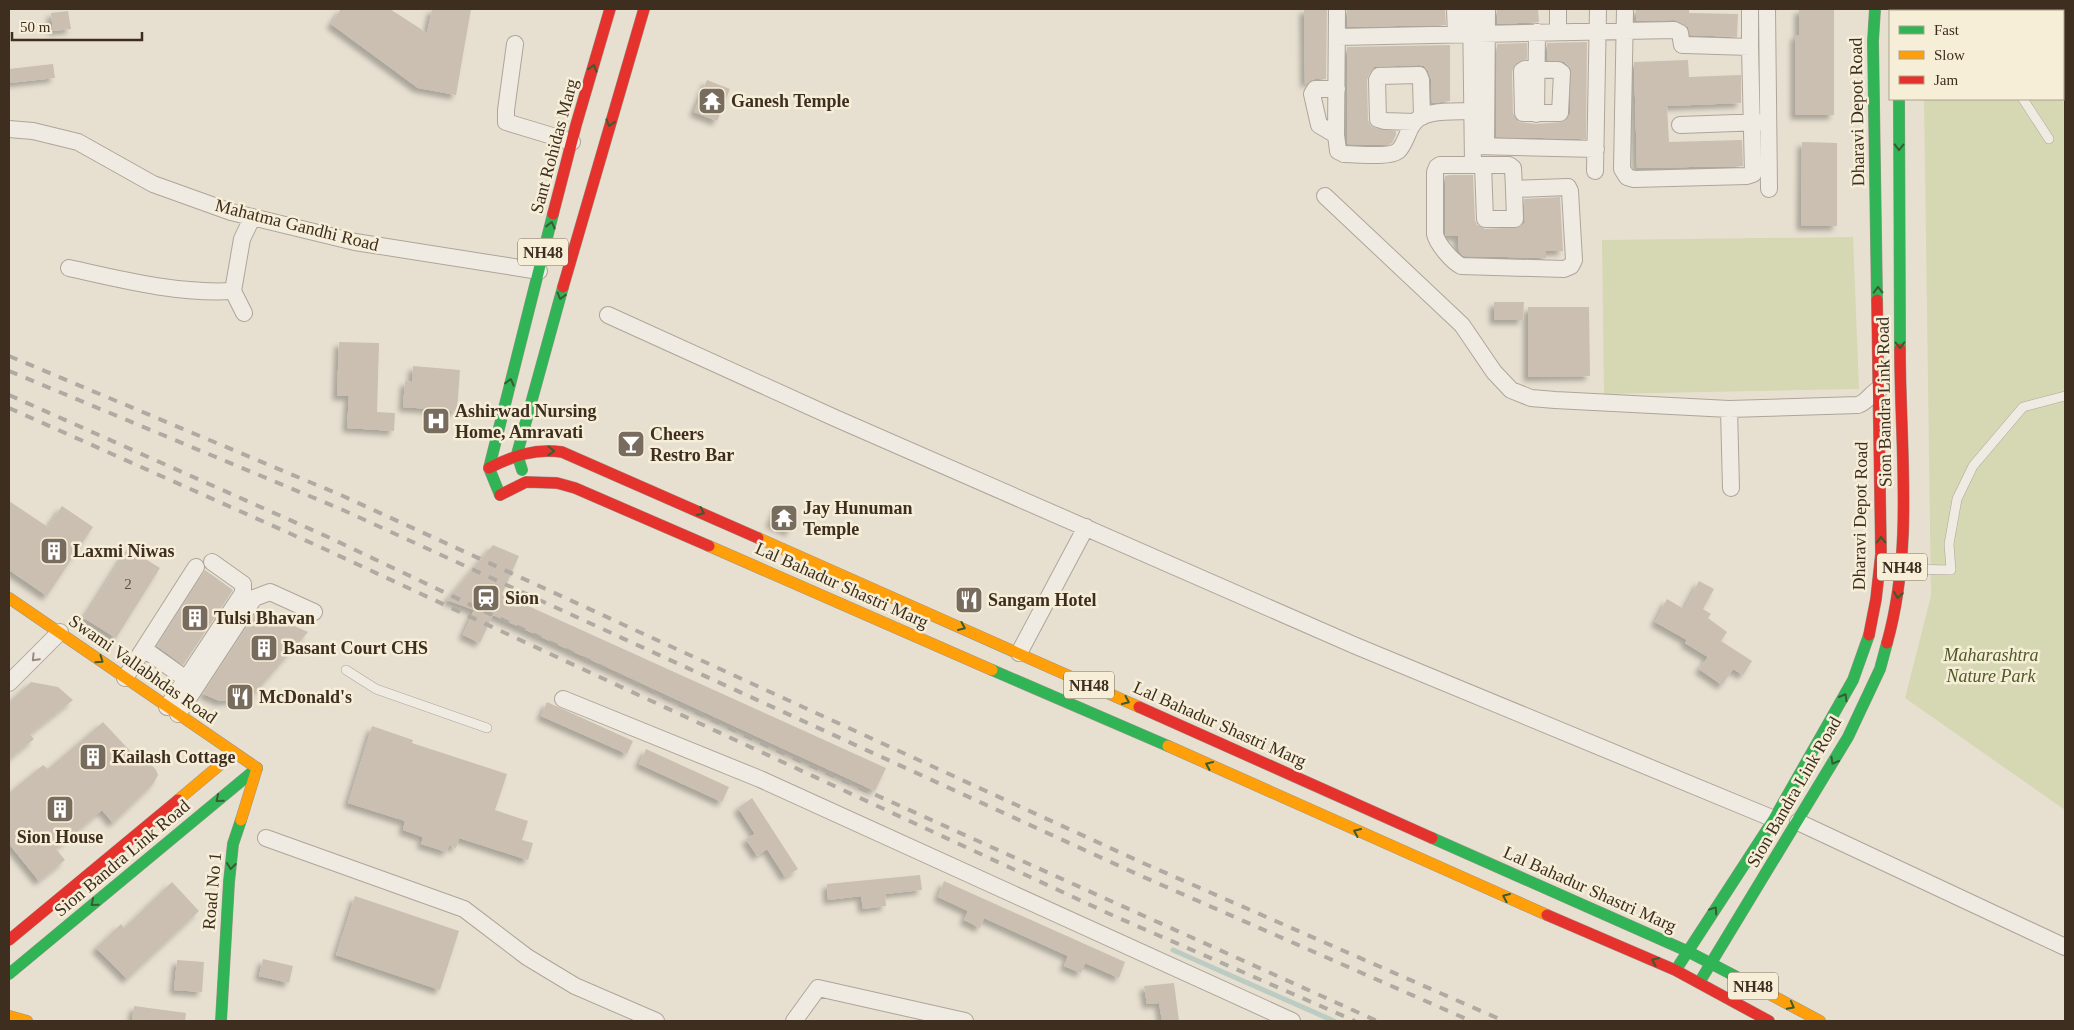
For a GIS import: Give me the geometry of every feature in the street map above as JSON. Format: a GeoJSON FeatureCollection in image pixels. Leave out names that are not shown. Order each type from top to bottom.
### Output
{"type":"FeatureCollection","features":[{"type":"Feature","properties":{"kind":"main road","name":"Sant Rohidas Marg"},"geometry":{"type":"LineString","coordinates":[[489,468],[572,142],[604,44],[610,9]]}},
{"type":"Feature","properties":{"kind":"main road"},"geometry":{"type":"LineString","coordinates":[[526,482],[517,454],[588,172],[627,52],[644,9]]}},
{"type":"Feature","properties":{"kind":"main road","name":"Dharavi Depot Road"},"geometry":{"type":"LineString","coordinates":[[1676,970],[1686,950],[1774,819],[1853,680],[1868,637],[1876,599],[1881,554],[1873,41],[1875,9]]}},
{"type":"Feature","properties":{"kind":"main road","name":"Sion Bandra Link Road"},"geometry":{"type":"LineString","coordinates":[[1699,983],[1848,737],[1880,669],[1894,619],[1902,569],[1904,485],[1900,388],[1899,100]]}},
{"type":"Feature","properties":{"kind":"main road"},"geometry":{"type":"LineString","coordinates":[[566,166],[588,172]]}},
{"type":"Feature","properties":{"kind":"main road","name":"Lal Bahadur Shastri Marg"},"geometry":{"type":"LineString","coordinates":[[1769,1021],[1676,970],[1441,869],[1086,697],[1019,653],[561,451],[542,450],[517,454],[489,468],[499,496],[526,482],[557,483],[575,488],[1086,697],[1686,950],[1820,1021]]}},
{"type":"Feature","properties":{"kind":"main road","name":"Swami Vallabhdas Road"},"geometry":{"type":"LineString","coordinates":[[9,598],[257,768]]}},
{"type":"Feature","properties":{"kind":"main road","name":"Sion Bandra Link Road"},"geometry":{"type":"LineString","coordinates":[[9,940],[234,753]]}},
{"type":"Feature","properties":{"kind":"main road","name":"Sion Bandra Link Road"},"geometry":{"type":"LineString","coordinates":[[9,974],[257,768]]}},
{"type":"Feature","properties":{"kind":"main road","name":"Road No 1"},"geometry":{"type":"LineString","coordinates":[[221,1021],[233,844],[257,768]]}},
{"type":"Feature","properties":{"kind":"main road"},"geometry":{"type":"LineString","coordinates":[[9,1016],[27,1021]]}},
{"type":"Feature","properties":{"kind":"street"},"geometry":{"type":"LineString","coordinates":[[1337,9],[1336,135],[1338,151],[1344,154],[1390,154],[1397,152],[1418,119],[1434,113],[1472,111]]}},
{"type":"Feature","properties":{"kind":"street"},"geometry":{"type":"LineString","coordinates":[[1455,9],[1471,34]]}},
{"type":"Feature","properties":{"kind":"street"},"geometry":{"type":"LineString","coordinates":[[1471,9],[1471,34],[1479,65],[1478,165],[1485,219],[1515,219],[1511,166],[1478,165],[1440,165],[1435,172],[1436,238],[1456,263],[1461,266],[1564,268],[1571,266],[1574,260],[1570,189],[1565,187],[1514,189]]}},
{"type":"Feature","properties":{"kind":"street"},"geometry":{"type":"LineString","coordinates":[[1471,34],[1487,9]]}},
{"type":"Feature","properties":{"kind":"street"},"geometry":{"type":"LineString","coordinates":[[1558,9],[1558,32]]}},
{"type":"Feature","properties":{"kind":"street"},"geometry":{"type":"LineString","coordinates":[[1595,171],[1598,9]]}},
{"type":"Feature","properties":{"kind":"street"},"geometry":{"type":"LineString","coordinates":[[1625,9],[1622,169],[1627,177],[1634,179],[1750,175],[1754,171],[1760,122],[1767,9]]}},
{"type":"Feature","properties":{"kind":"street"},"geometry":{"type":"LineString","coordinates":[[1750,9],[1750,47],[1769,189]]}},
{"type":"Feature","properties":{"kind":"street"},"geometry":{"type":"LineString","coordinates":[[1337,37],[1597,30],[1674,30],[1680,33],[1682,45],[1750,47]]}},
{"type":"Feature","properties":{"kind":"street"},"geometry":{"type":"LineString","coordinates":[[1537,32],[1536,114],[1560,113],[1562,76],[1560,71],[1537,69]]}},
{"type":"Feature","properties":{"kind":"street"},"geometry":{"type":"LineString","coordinates":[[515,44],[506,122],[572,142]]}},
{"type":"Feature","properties":{"kind":"street"},"geometry":{"type":"LineString","coordinates":[[1479,65],[1472,111],[1479,146]]}},
{"type":"Feature","properties":{"kind":"street"},"geometry":{"type":"LineString","coordinates":[[1336,135],[1319,125],[1312,94],[1315,89],[1337,89]]}},
{"type":"Feature","properties":{"kind":"street"},"geometry":{"type":"LineString","coordinates":[[1680,125],[1760,122]]}},
{"type":"Feature","properties":{"kind":"street","name":"Mahatma Gandhi Road"},"geometry":{"type":"LineString","coordinates":[[9,129],[33,131],[78,142],[154,184],[252,218],[355,242],[539,271]]}},
{"type":"Feature","properties":{"kind":"street"},"geometry":{"type":"LineString","coordinates":[[1479,146],[1596,149]]}},
{"type":"Feature","properties":{"kind":"street"},"geometry":{"type":"LineString","coordinates":[[1325,196],[1462,325],[1494,372],[1511,390],[1531,398],[1729,408],[1858,405],[1865,403],[1879,388],[1900,388]]}},
{"type":"Feature","properties":{"kind":"street"},"geometry":{"type":"LineString","coordinates":[[244,313],[233,291],[242,239],[252,218]]}},
{"type":"Feature","properties":{"kind":"street"},"geometry":{"type":"LineString","coordinates":[[69,268],[142,284],[191,292],[233,291]]}},
{"type":"Feature","properties":{"kind":"street"},"geometry":{"type":"LineString","coordinates":[[608,315],[835,418],[1356,646],[1774,819]]}},
{"type":"Feature","properties":{"kind":"street"},"geometry":{"type":"LineString","coordinates":[[1729,408],[1731,488]]}},
{"type":"Feature","properties":{"kind":"street"},"geometry":{"type":"LineString","coordinates":[[1019,653],[1086,527]]}},
{"type":"Feature","properties":{"kind":"street"},"geometry":{"type":"LineString","coordinates":[[173,710],[186,679],[243,593],[243,584],[212,562]]}},
{"type":"Feature","properties":{"kind":"street"},"geometry":{"type":"LineString","coordinates":[[125,678],[196,567]]}},
{"type":"Feature","properties":{"kind":"street"},"geometry":{"type":"LineString","coordinates":[[173,710],[254,598],[270,592],[314,612]]}},
{"type":"Feature","properties":{"kind":"street"},"geometry":{"type":"LineString","coordinates":[[11,677],[60,632]]}},
{"type":"Feature","properties":{"kind":"street"},"geometry":{"type":"LineString","coordinates":[[144,649],[186,679]]}},
{"type":"Feature","properties":{"kind":"street"},"geometry":{"type":"LineString","coordinates":[[563,699],[760,779],[1292,1021]]}},
{"type":"Feature","properties":{"kind":"street"},"geometry":{"type":"LineString","coordinates":[[1798,822],[2065,947]]}},
{"type":"Feature","properties":{"kind":"street"},"geometry":{"type":"LineString","coordinates":[[266,838],[464,909],[527,957],[575,986],[656,1021]]}},
{"type":"Feature","properties":{"kind":"street"},"geometry":{"type":"LineString","coordinates":[[794,1021],[818,988],[965,1021]]}},
{"type":"Feature","properties":{"kind":"lane"},"geometry":{"type":"LineString","coordinates":[[2023,100],[2049,139]]}},
{"type":"Feature","properties":{"kind":"lane"},"geometry":{"type":"LineString","coordinates":[[1902,569],[1950,570],[1949,544],[1957,499],[1973,466],[2022,407],[2065,396]]}},
{"type":"Feature","properties":{"kind":"lane"},"geometry":{"type":"LineString","coordinates":[[346,670],[376,688],[487,728]]}},
{"type":"Feature","properties":{"kind":"green space","name":"Maharashtra Nature Park"},"geometry":{"type":"Polygon","coordinates":[[[2065,9],[2065,810],[1905,698],[1931,596],[1924,100],[2064,100],[2064,10],[1928,10],[2065,9]]]}},
{"type":"Feature","properties":{"kind":"green space"},"geometry":{"type":"Polygon","coordinates":[[[1853,237],[1859,389],[1604,394],[1602,240],[1853,237]]]}},
{"type":"Feature","properties":{"kind":"building"},"geometry":{"type":"Polygon","coordinates":[[[341,9],[390,9],[427,33],[432,9],[471,9],[456,95],[418,88],[331,24],[341,9]]]}},
{"type":"Feature","properties":{"kind":"building"},"geometry":{"type":"Polygon","coordinates":[[[1304,9],[1327,9],[1326,79],[1315,79],[1305,84],[1304,9]]]}},
{"type":"Feature","properties":{"kind":"building"},"geometry":{"type":"Polygon","coordinates":[[[1347,9],[1445,9],[1446,25],[1347,27],[1347,9]]]}},
{"type":"Feature","properties":{"kind":"building"},"geometry":{"type":"Polygon","coordinates":[[[1497,9],[1538,9],[1539,22],[1497,24],[1497,9]]]}},
{"type":"Feature","properties":{"kind":"building"},"geometry":{"type":"Polygon","coordinates":[[[1636,9],[1689,9],[1689,13],[1738,14],[1737,37],[1690,35],[1688,27],[1674,20],[1636,21],[1636,9]]]}},
{"type":"Feature","properties":{"kind":"building"},"geometry":{"type":"Polygon","coordinates":[[[1799,9],[1834,9],[1834,115],[1795,115],[1795,35],[1799,35],[1799,9]]]}},
{"type":"Feature","properties":{"kind":"building"},"geometry":{"type":"Polygon","coordinates":[[[68,11],[71,29],[53,31],[51,13],[68,11]]]}},
{"type":"Feature","properties":{"kind":"building"},"geometry":{"type":"Polygon","coordinates":[[[1587,42],[1586,139],[1496,137],[1497,44],[1527,43],[1527,59],[1516,63],[1512,71],[1513,113],[1519,122],[1536,124],[1564,122],[1570,114],[1571,69],[1564,62],[1547,60],[1547,43],[1587,42]]]}},
{"type":"Feature","properties":{"kind":"building"},"geometry":{"type":"Polygon","coordinates":[[[1450,45],[1450,101],[1432,103],[1431,79],[1424,66],[1374,67],[1367,80],[1368,120],[1371,126],[1396,131],[1396,135],[1392,143],[1386,145],[1347,144],[1347,47],[1450,45]]]}},
{"type":"Feature","properties":{"kind":"building"},"geometry":{"type":"Polygon","coordinates":[[[1688,60],[1689,77],[1741,75],[1741,103],[1667,106],[1669,142],[1742,140],[1743,166],[1637,168],[1634,62],[1688,60]]]}},
{"type":"Feature","properties":{"kind":"building"},"geometry":{"type":"Polygon","coordinates":[[[53,64],[55,78],[9,83],[9,69],[53,64]]]}},
{"type":"Feature","properties":{"kind":"building","name":"Ganesh Temple"},"geometry":{"type":"Polygon","coordinates":[[[707,80],[730,89],[717,121],[694,112],[707,80]]]}},
{"type":"Feature","properties":{"kind":"building"},"geometry":{"type":"Polygon","coordinates":[[[1802,142],[1837,143],[1837,226],[1801,226],[1802,142]]]}},
{"type":"Feature","properties":{"kind":"building"},"geometry":{"type":"Polygon","coordinates":[[[1473,175],[1475,220],[1477,225],[1485,229],[1520,227],[1525,223],[1524,199],[1560,197],[1563,251],[1546,251],[1546,258],[1463,256],[1459,251],[1458,236],[1446,236],[1445,232],[1445,176],[1473,175]]]}},
{"type":"Feature","properties":{"kind":"building"},"geometry":{"type":"Polygon","coordinates":[[[1494,302],[1524,302],[1523,320],[1494,320],[1494,302]]]}},
{"type":"Feature","properties":{"kind":"building"},"geometry":{"type":"Polygon","coordinates":[[[1528,307],[1589,307],[1590,376],[1528,377],[1528,307]]]}},
{"type":"Feature","properties":{"kind":"building"},"geometry":{"type":"Polygon","coordinates":[[[339,342],[379,343],[377,412],[395,413],[394,431],[347,428],[349,396],[337,396],[339,342]]]}},
{"type":"Feature","properties":{"kind":"building"},"geometry":{"type":"Polygon","coordinates":[[[413,366],[460,370],[457,411],[403,407],[405,381],[412,382],[413,366]]]}},
{"type":"Feature","properties":{"kind":"building","name":"Laxmi Niwas"},"geometry":{"type":"Polygon","coordinates":[[[9,501],[48,527],[62,506],[93,527],[47,596],[9,570],[9,501]]]}},
{"type":"Feature","properties":{"kind":"building","name":"Jay Hunuman Temple"},"geometry":{"type":"Polygon","coordinates":[[[778,504],[798,513],[790,532],[770,523],[778,504]]]}},
{"type":"Feature","properties":{"kind":"building"},"geometry":{"type":"Polygon","coordinates":[[[493,545],[519,556],[502,594],[886,768],[875,791],[493,615],[480,643],[463,635],[474,610],[447,600],[493,545]]]}},
{"type":"Feature","properties":{"kind":"building"},"geometry":{"type":"Polygon","coordinates":[[[128,548],[160,568],[116,638],[84,618],[128,548]]]}},
{"type":"Feature","properties":{"kind":"building","name":"Tulsi Bhavan"},"geometry":{"type":"Polygon","coordinates":[[[205,570],[233,590],[183,665],[157,646],[205,570]]]}},
{"type":"Feature","properties":{"kind":"building"},"geometry":{"type":"Polygon","coordinates":[[[1699,581],[1714,589],[1703,609],[1711,614],[1708,618],[1727,632],[1721,641],[1752,661],[1743,675],[1733,669],[1722,685],[1699,669],[1708,657],[1685,643],[1687,640],[1655,622],[1667,599],[1684,609],[1699,581]]]}},
{"type":"Feature","properties":{"kind":"building","name":"Basant Court CHS"},"geometry":{"type":"Polygon","coordinates":[[[258,610],[308,632],[250,699],[220,701],[203,694],[258,610]]]}},
{"type":"Feature","properties":{"kind":"building"},"geometry":{"type":"Polygon","coordinates":[[[31,682],[58,687],[73,700],[30,734],[34,739],[9,759],[9,702],[31,682]]]}},
{"type":"Feature","properties":{"kind":"building"},"geometry":{"type":"Polygon","coordinates":[[[547,702],[633,741],[627,754],[541,716],[547,702]]]}},
{"type":"Feature","properties":{"kind":"building"},"geometry":{"type":"Polygon","coordinates":[[[103,722],[132,753],[149,762],[158,775],[153,784],[113,823],[102,810],[56,849],[65,860],[39,881],[9,844],[9,793],[43,765],[48,769],[103,722]]]}},
{"type":"Feature","properties":{"kind":"building"},"geometry":{"type":"Polygon","coordinates":[[[372,726],[413,740],[412,743],[507,774],[495,810],[528,821],[522,840],[533,843],[528,860],[459,838],[456,848],[449,845],[447,852],[421,844],[423,837],[403,830],[405,821],[348,803],[372,726]]]}},
{"type":"Feature","properties":{"kind":"building"},"geometry":{"type":"Polygon","coordinates":[[[646,749],[729,787],[722,802],[639,764],[646,749]]]}},
{"type":"Feature","properties":{"kind":"building"},"geometry":{"type":"Polygon","coordinates":[[[752,798],[798,869],[785,877],[767,849],[757,856],[746,839],[755,834],[738,808],[752,798]]]}},
{"type":"Feature","properties":{"kind":"building"},"geometry":{"type":"Polygon","coordinates":[[[920,875],[922,890],[885,894],[886,906],[863,909],[861,896],[828,900],[827,884],[920,875]]]}},
{"type":"Feature","properties":{"kind":"building"},"geometry":{"type":"Polygon","coordinates":[[[944,881],[1125,962],[1119,978],[1085,963],[1081,973],[1064,966],[1068,956],[984,918],[980,928],[964,920],[968,911],[938,897],[944,881]]]}},
{"type":"Feature","properties":{"kind":"building"},"geometry":{"type":"Polygon","coordinates":[[[172,882],[199,911],[127,979],[96,948],[121,924],[124,928],[172,882]]]}},
{"type":"Feature","properties":{"kind":"building"},"geometry":{"type":"Polygon","coordinates":[[[355,896],[459,931],[440,990],[336,955],[355,896]]]}},
{"type":"Feature","properties":{"kind":"building"},"geometry":{"type":"Polygon","coordinates":[[[263,959],[293,966],[289,983],[259,976],[263,959]]]}},
{"type":"Feature","properties":{"kind":"building"},"geometry":{"type":"Polygon","coordinates":[[[177,960],[204,962],[202,992],[174,990],[177,960]]]}},
{"type":"Feature","properties":{"kind":"building"},"geometry":{"type":"Polygon","coordinates":[[[1174,983],[1179,1021],[1162,1021],[1159,1003],[1147,1004],[1144,986],[1174,983]]]}},
{"type":"Feature","properties":{"kind":"building"},"geometry":{"type":"Polygon","coordinates":[[[134,1006],[186,1013],[185,1021],[132,1021],[134,1006]]]}},
{"type":"Feature","properties":{"kind":"waterway"},"geometry":{"type":"LineString","coordinates":[[1173,950],[1334,1021]]}},
{"type":"Feature","properties":{"kind":"railway"},"geometry":{"type":"LineString","coordinates":[[9,356],[343,496],[1143,863],[1504,1021]]}},
{"type":"Feature","properties":{"kind":"railway"},"geometry":{"type":"LineString","coordinates":[[9,371],[343,510],[1139,875],[1471,1021]]}},
{"type":"Feature","properties":{"kind":"railway"},"geometry":{"type":"LineString","coordinates":[[9,395],[328,537],[774,749],[1377,1021]]}},
{"type":"Feature","properties":{"kind":"railway"},"geometry":{"type":"LineString","coordinates":[[9,408],[318,546],[1114,916],[1355,1021]]}},
{"type":"Feature","properties":{"kind":"traffic: fast"},"geometry":{"type":"LineString","coordinates":[[1875,9],[1873,41],[1877,300]]}},
{"type":"Feature","properties":{"kind":"traffic: fast"},"geometry":{"type":"LineString","coordinates":[[1899,100],[1900,349]]}},
{"type":"Feature","properties":{"kind":"traffic: fast"},"geometry":{"type":"LineString","coordinates":[[500,495],[489,468],[553,214]]}},
{"type":"Feature","properties":{"kind":"traffic: fast"},"geometry":{"type":"LineString","coordinates":[[522,470],[517,454],[563,287]]}},
{"type":"Feature","properties":{"kind":"traffic: fast"},"geometry":{"type":"LineString","coordinates":[[1679,965],[1774,819],[1853,680],[1869,635]]}},
{"type":"Feature","properties":{"kind":"traffic: fast"},"geometry":{"type":"LineString","coordinates":[[1702,978],[1848,737],[1880,669],[1887,643]]}},
{"type":"Feature","properties":{"kind":"traffic: fast"},"geometry":{"type":"LineString","coordinates":[[992,670],[1168,746]]}},
{"type":"Feature","properties":{"kind":"traffic: fast"},"geometry":{"type":"LineString","coordinates":[[9,974],[257,768]]}},
{"type":"Feature","properties":{"kind":"traffic: fast"},"geometry":{"type":"LineString","coordinates":[[221,1021],[229,882],[233,844],[241,820]]}},
{"type":"Feature","properties":{"kind":"traffic: fast"},"geometry":{"type":"LineString","coordinates":[[1432,838],[1687,951],[1758,988]]}},
{"type":"Feature","properties":{"kind":"traffic: slow"},"geometry":{"type":"LineString","coordinates":[[758,538],[1139,707]]}},
{"type":"Feature","properties":{"kind":"traffic: slow"},"geometry":{"type":"LineString","coordinates":[[709,546],[992,670]]}},
{"type":"Feature","properties":{"kind":"traffic: slow"},"geometry":{"type":"LineString","coordinates":[[9,598],[257,768],[241,820]]}},
{"type":"Feature","properties":{"kind":"traffic: slow"},"geometry":{"type":"LineString","coordinates":[[1168,746],[1547,915]]}},
{"type":"Feature","properties":{"kind":"traffic: slow"},"geometry":{"type":"LineString","coordinates":[[178,800],[234,753]]}},
{"type":"Feature","properties":{"kind":"traffic: slow"},"geometry":{"type":"LineString","coordinates":[[1758,988],[1820,1021]]}},
{"type":"Feature","properties":{"kind":"traffic: slow"},"geometry":{"type":"LineString","coordinates":[[9,1016],[27,1021]]}},
{"type":"Feature","properties":{"kind":"traffic: jam"},"geometry":{"type":"LineString","coordinates":[[553,214],[576,125],[610,9]]}},
{"type":"Feature","properties":{"kind":"traffic: jam"},"geometry":{"type":"LineString","coordinates":[[563,287],[644,9]]}},
{"type":"Feature","properties":{"kind":"traffic: jam"},"geometry":{"type":"LineString","coordinates":[[1869,635],[1876,599],[1881,554],[1877,300]]}},
{"type":"Feature","properties":{"kind":"traffic: jam"},"geometry":{"type":"LineString","coordinates":[[1887,643],[1895,607],[1903,534],[1904,497],[1900,349]]}},
{"type":"Feature","properties":{"kind":"traffic: jam"},"geometry":{"type":"LineString","coordinates":[[489,468],[533,452],[562,452],[758,538]]}},
{"type":"Feature","properties":{"kind":"traffic: jam"},"geometry":{"type":"LineString","coordinates":[[500,495],[526,482],[557,483],[575,488],[709,546]]}},
{"type":"Feature","properties":{"kind":"traffic: jam"},"geometry":{"type":"LineString","coordinates":[[1139,707],[1432,838]]}},
{"type":"Feature","properties":{"kind":"traffic: jam"},"geometry":{"type":"LineString","coordinates":[[9,940],[178,800]]}},
{"type":"Feature","properties":{"kind":"traffic: jam"},"geometry":{"type":"LineString","coordinates":[[1547,915],[1675,970],[1769,1021]]}},
{"type":"Feature","properties":{"kind":"place","name":"Ganesh Temple"},"geometry":{"type":"Point","coordinates":[712,101]}},
{"type":"Feature","properties":{"kind":"place","name":"Ashirwad Nursing Home, Amravati"},"geometry":{"type":"Point","coordinates":[436,421]}},
{"type":"Feature","properties":{"kind":"place","name":"Cheers Restro Bar"},"geometry":{"type":"Point","coordinates":[631,444]}},
{"type":"Feature","properties":{"kind":"place","name":"Jay Hunuman Temple"},"geometry":{"type":"Point","coordinates":[784,518]}},
{"type":"Feature","properties":{"kind":"place","name":"Laxmi Niwas"},"geometry":{"type":"Point","coordinates":[54,551]}},
{"type":"Feature","properties":{"kind":"place","name":"Sion"},"geometry":{"type":"Point","coordinates":[486,598]}},
{"type":"Feature","properties":{"kind":"place","name":"Sangam Hotel"},"geometry":{"type":"Point","coordinates":[969,600]}},
{"type":"Feature","properties":{"kind":"place","name":"Tulsi Bhavan"},"geometry":{"type":"Point","coordinates":[195,618]}},
{"type":"Feature","properties":{"kind":"place","name":"Basant Court CHS"},"geometry":{"type":"Point","coordinates":[264,648]}},
{"type":"Feature","properties":{"kind":"place","name":"McDonald's"},"geometry":{"type":"Point","coordinates":[240,697]}},
{"type":"Feature","properties":{"kind":"place","name":"Kailash Cottage"},"geometry":{"type":"Point","coordinates":[93,757]}},
{"type":"Feature","properties":{"kind":"place","name":"Sion House"},"geometry":{"type":"Point","coordinates":[60,809]}}]}
